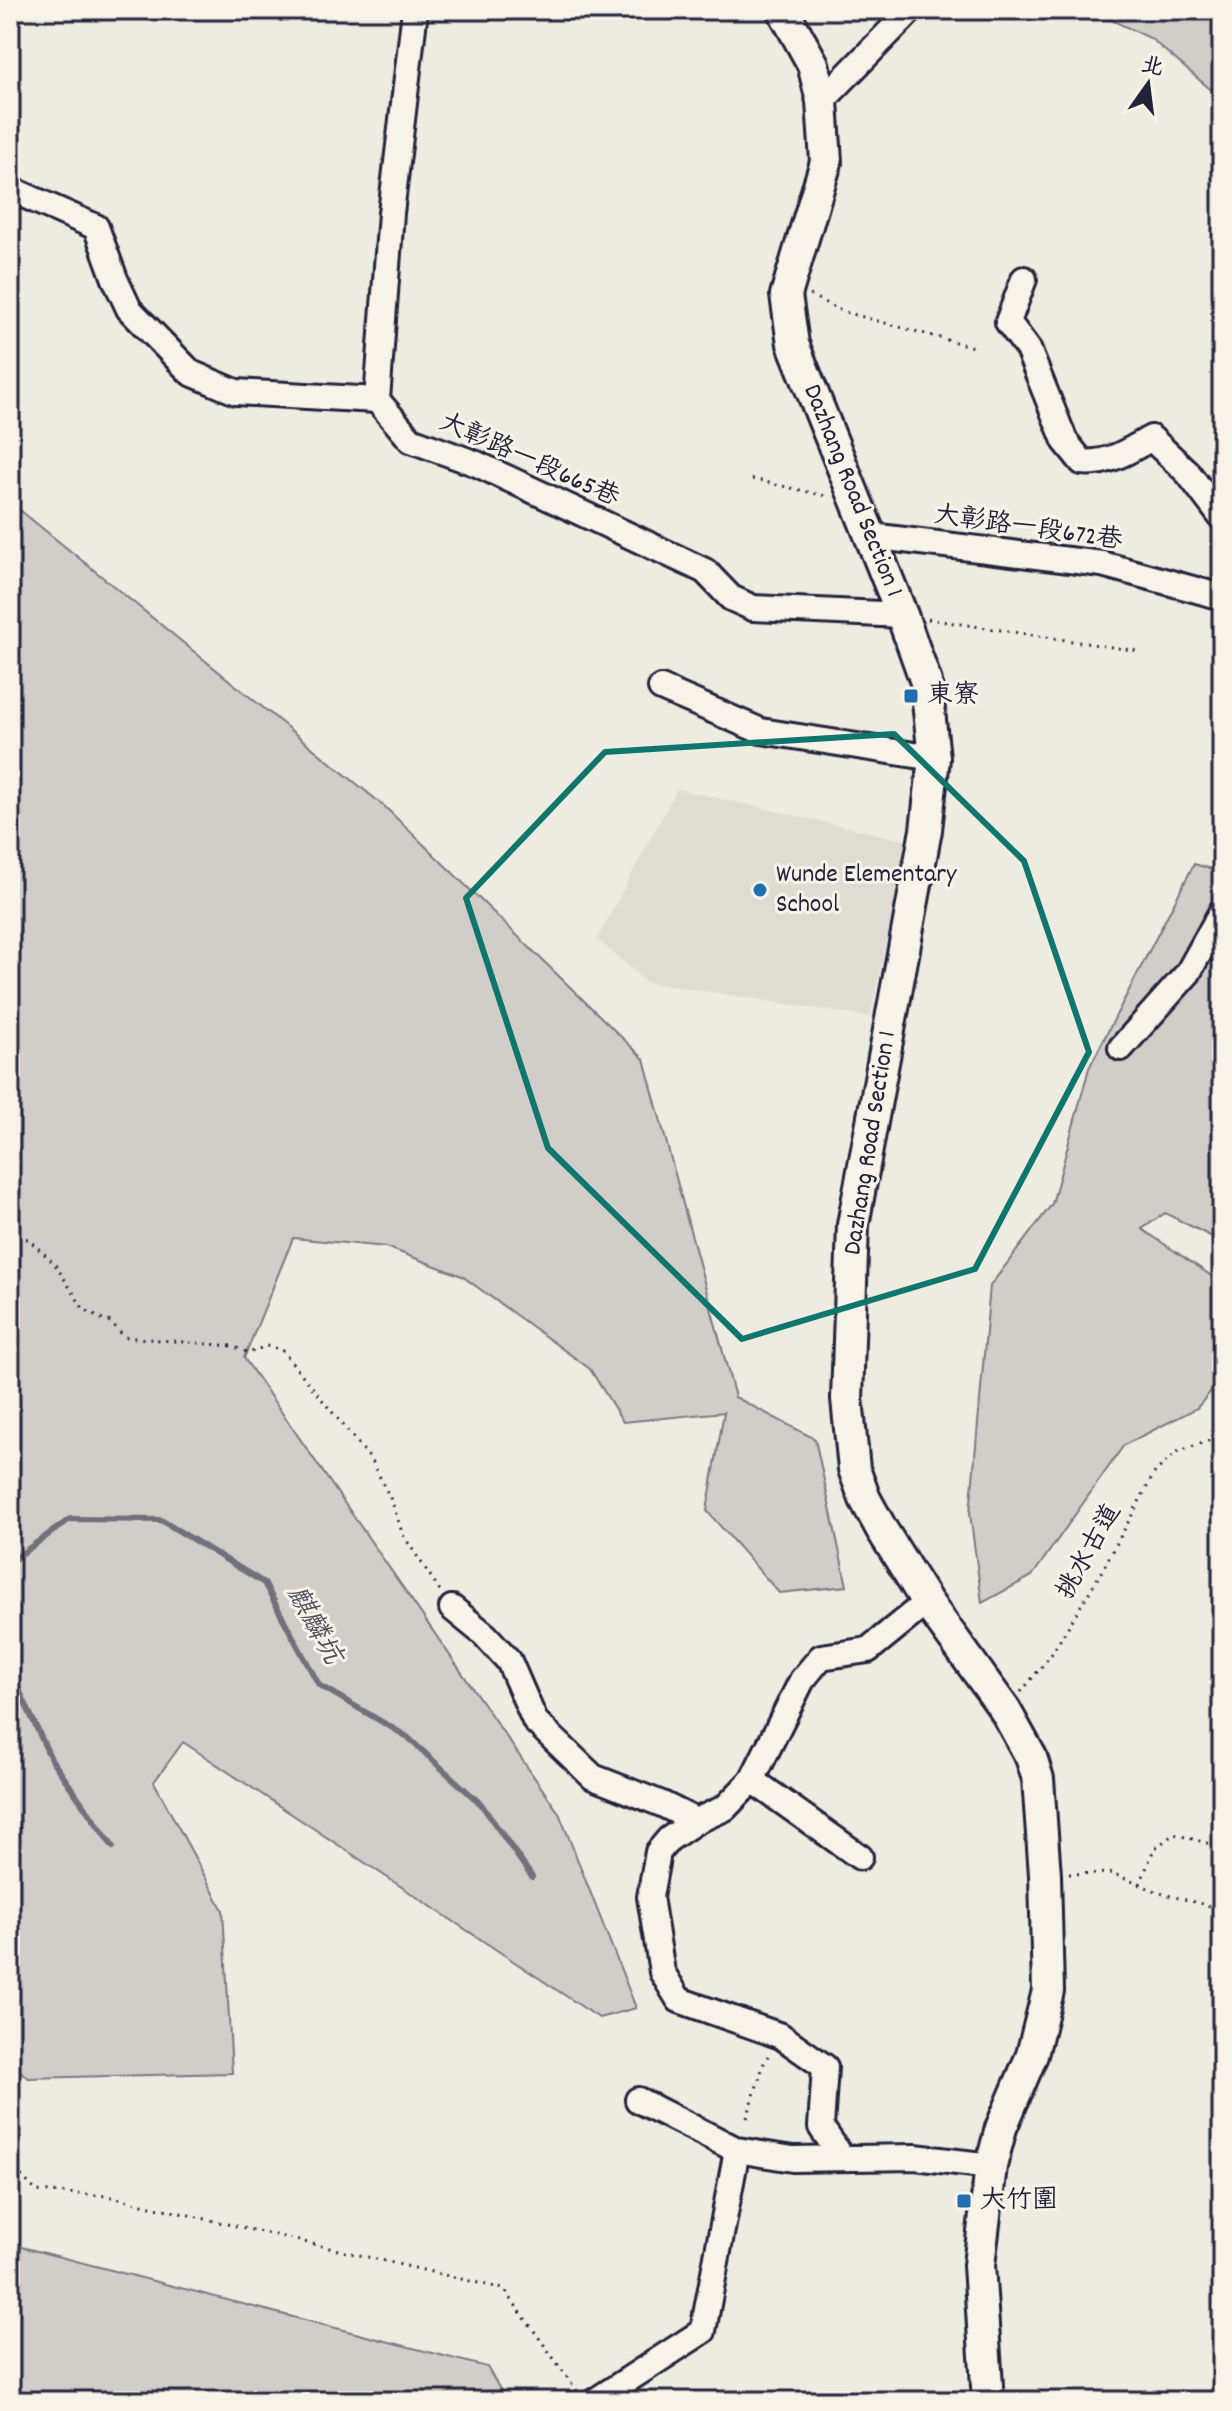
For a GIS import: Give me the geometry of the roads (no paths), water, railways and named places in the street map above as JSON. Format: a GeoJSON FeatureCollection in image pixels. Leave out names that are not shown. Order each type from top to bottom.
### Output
{"type":"FeatureCollection","features":[{"type":"Feature","properties":{"kind":"main road","name":"Dazhang Road Section 1"},"geometry":{"type":"LineString","coordinates":[[783,10],[813,64],[822,101],[826,162],[786,295],[793,344],[926,682],[934,758],[926,830],[853,1225],[847,1399],[854,1469],[865,1499],[927,1602],[1005,1710],[1031,1757],[1038,1779],[1045,1875],[1048,1991],[1032,2055],[1001,2128],[991,2166],[979,2265],[988,2401]]}},
{"type":"Feature","properties":{"kind":"lane"},"geometry":{"type":"LineString","coordinates":[[10,189],[96,227],[129,309],[191,373],[236,392],[377,400],[391,213],[415,10]]}},
{"type":"Feature","properties":{"kind":"lane"},"geometry":{"type":"LineString","coordinates":[[822,101],[911,10]]}},
{"type":"Feature","properties":{"kind":"lane"},"geometry":{"type":"LineString","coordinates":[[1024,279],[1008,322],[1028,349],[1065,441],[1082,462],[1095,464],[1151,438],[1188,473],[1222,518]]}},
{"type":"Feature","properties":{"kind":"lane","name":"大彰路一段665巷"},"geometry":{"type":"LineString","coordinates":[[377,400],[411,440],[477,464],[705,571],[731,598],[753,608],[902,615]]}},
{"type":"Feature","properties":{"kind":"lane","name":"大彰路一段672巷"},"geometry":{"type":"LineString","coordinates":[[871,536],[1102,564],[1222,597]]}},
{"type":"Feature","properties":{"kind":"lane"},"geometry":{"type":"LineString","coordinates":[[661,688],[761,731],[934,758]]}},
{"type":"Feature","properties":{"kind":"lane"},"geometry":{"type":"LineString","coordinates":[[1121,1048],[1188,973],[1222,911]]}},
{"type":"Feature","properties":{"kind":"lane"},"geometry":{"type":"LineString","coordinates":[[841,2156],[821,2127],[825,2067],[781,2036],[679,2000],[662,1972],[650,1897],[658,1852],[669,1839],[696,1821],[725,1808],[752,1780],[802,1680],[821,1657],[868,1650],[927,1602]]}},
{"type":"Feature","properties":{"kind":"lane"},"geometry":{"type":"LineString","coordinates":[[452,1608],[485,1635],[509,1661],[535,1721],[593,1777],[696,1821]]}},
{"type":"Feature","properties":{"kind":"lane"},"geometry":{"type":"LineString","coordinates":[[752,1780],[860,1857]]}},
{"type":"Feature","properties":{"kind":"lane"},"geometry":{"type":"LineString","coordinates":[[638,2100],[737,2150],[793,2159],[915,2157],[991,2166]]}},
{"type":"Feature","properties":{"kind":"lane"},"geometry":{"type":"LineString","coordinates":[[595,2401],[703,2331],[737,2150]]}},
{"type":"Feature","properties":{"kind":"waterway","name":"麒麟坑"},"geometry":{"type":"LineString","coordinates":[[10,1562],[70,1519],[161,1520],[264,1583],[319,1685],[406,1736],[481,1804],[532,1877]]}},
{"type":"Feature","properties":{"kind":"waterway"},"geometry":{"type":"LineString","coordinates":[[10,1670],[51,1759],[113,1847]]}},
{"type":"Feature","properties":{"kind":"place","name":"東寮"},"geometry":{"type":"Point","coordinates":[911,696]}},
{"type":"Feature","properties":{"kind":"place","name":"Wunde Elementary School"},"geometry":{"type":"Point","coordinates":[760,890]}},
{"type":"Feature","properties":{"kind":"place","name":"大竹圍"},"geometry":{"type":"Point","coordinates":[964,2201]}}]}
